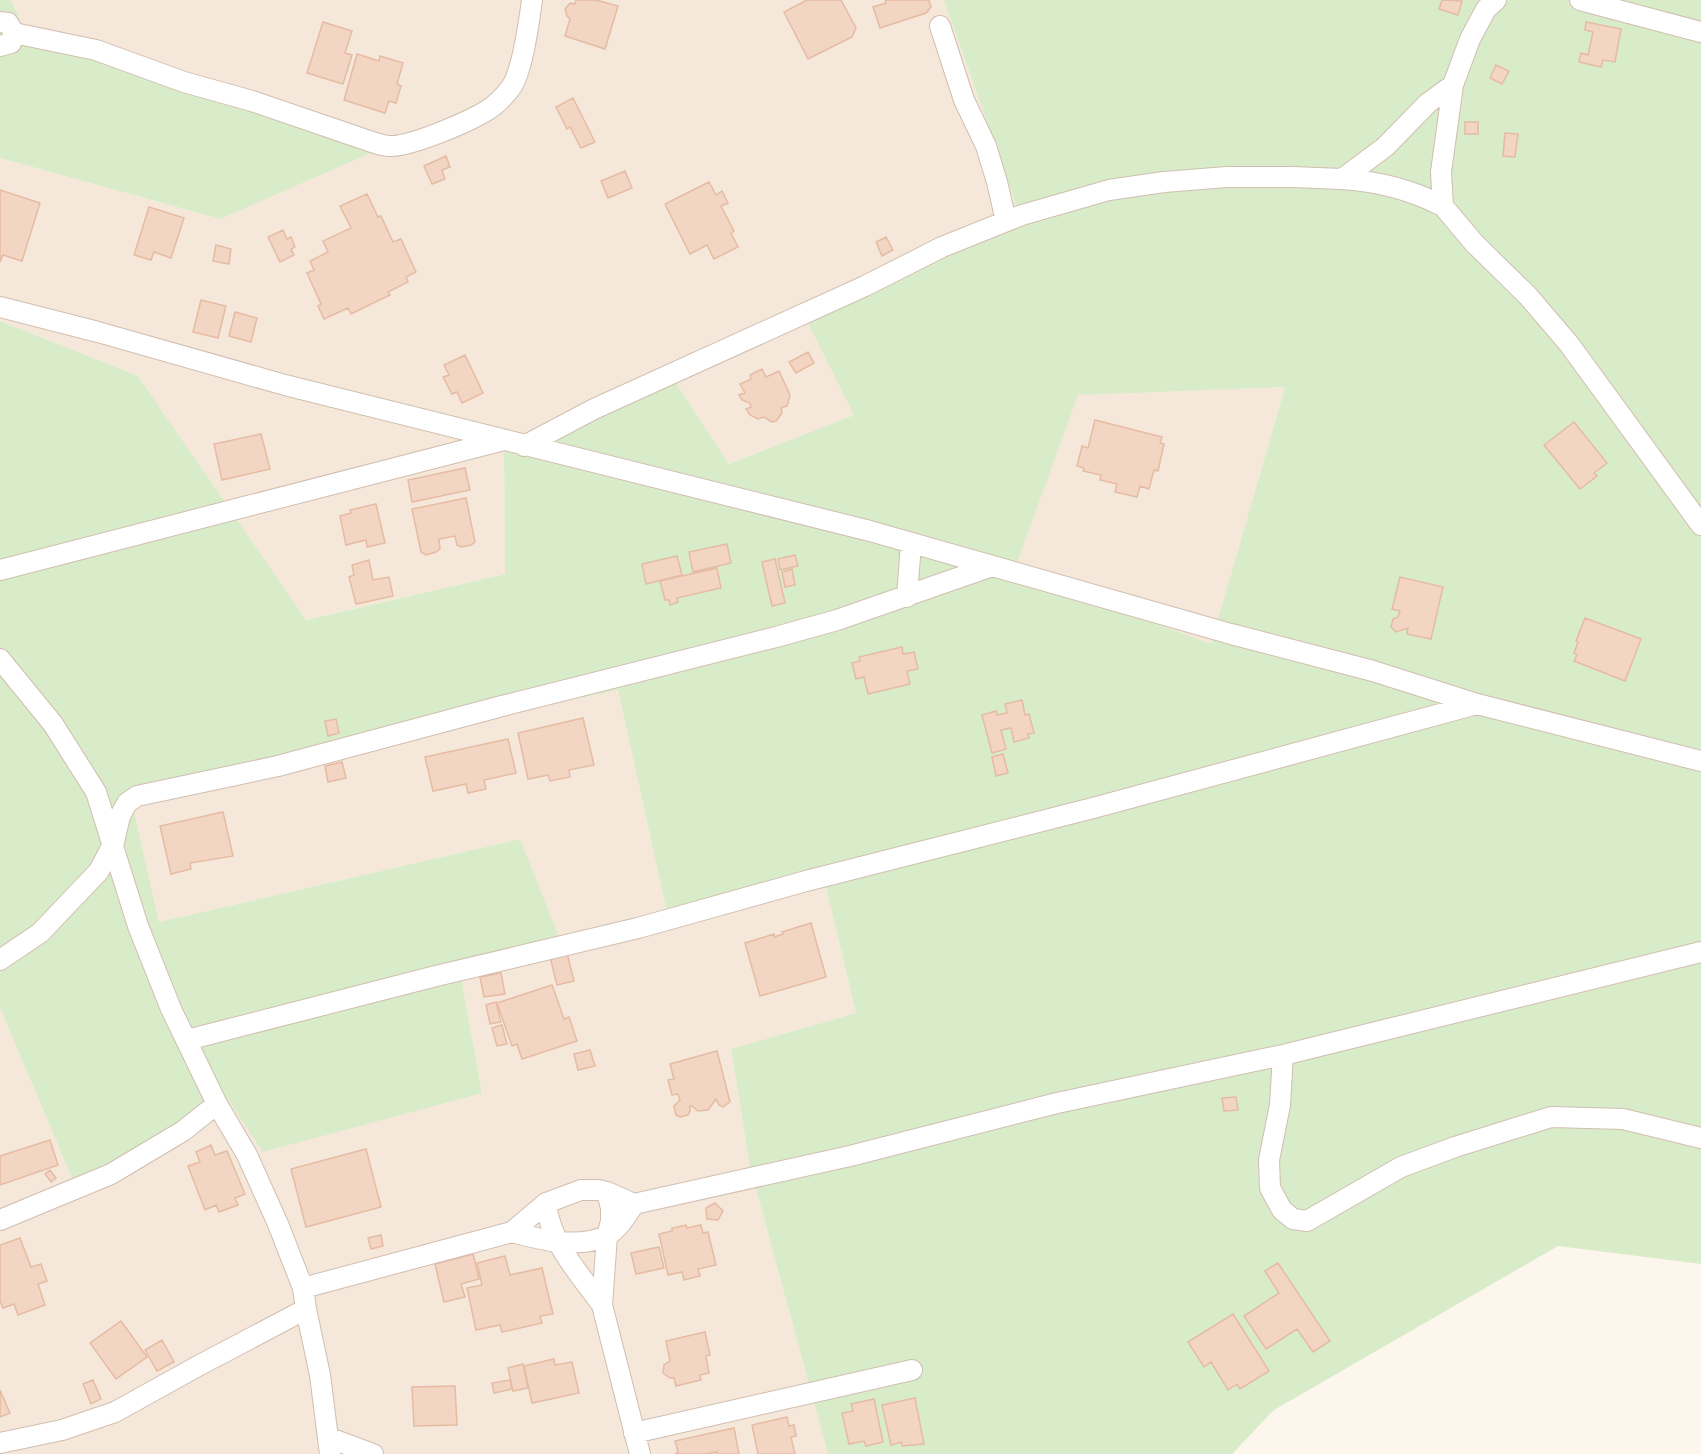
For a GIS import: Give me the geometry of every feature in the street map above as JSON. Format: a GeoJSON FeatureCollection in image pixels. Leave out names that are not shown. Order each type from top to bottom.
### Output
{"type":"FeatureCollection","features":[{"type":"Feature","properties":{"kind":"street"},"geometry":{"type":"LineString","coordinates":[[0,46],[11,43],[7,27],[96,50],[184,82],[252,101],[390,146],[408,143],[444,130],[486,111],[503,98],[513,83],[528,30],[531,0]]}},
{"type":"Feature","properties":{"kind":"street"},"geometry":{"type":"LineString","coordinates":[[1443,206],[1441,172],[1453,85],[1470,39],[1486,9],[1496,0]]}},
{"type":"Feature","properties":{"kind":"street"},"geometry":{"type":"LineString","coordinates":[[1580,0],[1701,32]]}},
{"type":"Feature","properties":{"kind":"street"},"geometry":{"type":"LineString","coordinates":[[940,26],[964,100],[986,146],[1006,221]]}},
{"type":"Feature","properties":{"kind":"street"},"geometry":{"type":"LineString","coordinates":[[1342,179],[1385,147],[1428,103],[1453,85]]}},
{"type":"Feature","properties":{"kind":"street"},"geometry":{"type":"LineString","coordinates":[[524,446],[563,424],[865,286],[942,247],[1006,221],[1064,202],[1109,190],[1164,182],[1227,177],[1342,179],[1365,181],[1416,193],[1443,206],[1474,243],[1528,296],[1569,344],[1701,525]]}},
{"type":"Feature","properties":{"kind":"street"},"geometry":{"type":"LineString","coordinates":[[0,307],[98,332],[285,386],[911,543],[1373,671],[1477,704],[1701,762]]}},
{"type":"Feature","properties":{"kind":"street"},"geometry":{"type":"LineString","coordinates":[[0,570],[503,440]]}},
{"type":"Feature","properties":{"kind":"street"},"geometry":{"type":"LineString","coordinates":[[907,597],[911,543]]}},
{"type":"Feature","properties":{"kind":"street"},"geometry":{"type":"LineString","coordinates":[[0,960],[40,933],[99,871],[114,843],[120,816],[137,795],[289,764],[502,706],[816,626],[907,597],[992,566]]}},
{"type":"Feature","properties":{"kind":"street"},"geometry":{"type":"LineString","coordinates":[[0,659],[53,724],[96,792],[114,843],[138,926],[171,1009],[217,1104],[256,1174],[303,1287],[320,1375],[330,1446],[373,1454]]}},
{"type":"Feature","properties":{"kind":"street"},"geometry":{"type":"LineString","coordinates":[[187,1040],[436,976],[638,928],[806,881],[1093,808],[1477,704]]}},
{"type":"Feature","properties":{"kind":"street"},"geometry":{"type":"LineString","coordinates":[[303,1287],[512,1232],[546,1203],[580,1190],[607,1192],[634,1204],[850,1156],[1057,1103],[1283,1055],[1698,958]]}},
{"type":"Feature","properties":{"kind":"street"},"geometry":{"type":"LineString","coordinates":[[1283,1055],[1280,1106],[1269,1160],[1270,1188],[1282,1210],[1293,1219],[1307,1221],[1401,1167],[1455,1147],[1551,1117],[1623,1119],[1701,1138]]}},
{"type":"Feature","properties":{"kind":"street"},"geometry":{"type":"LineString","coordinates":[[0,1220],[111,1174],[183,1131],[217,1104]]}},
{"type":"Feature","properties":{"kind":"street"},"geometry":{"type":"LineString","coordinates":[[607,1192],[611,1208],[602,1305],[640,1454]]}},
{"type":"Feature","properties":{"kind":"street"},"geometry":{"type":"LineString","coordinates":[[546,1203],[548,1219],[557,1242],[602,1305]]}},
{"type":"Feature","properties":{"kind":"street"},"geometry":{"type":"LineString","coordinates":[[512,1232],[557,1242],[607,1236],[621,1223],[634,1204]]}},
{"type":"Feature","properties":{"kind":"street"},"geometry":{"type":"LineString","coordinates":[[0,1443],[62,1430],[115,1412],[306,1310]]}},
{"type":"Feature","properties":{"kind":"street"},"geometry":{"type":"LineString","coordinates":[[634,1433],[912,1371]]}},
{"type":"Feature","properties":{"kind":"shaded area"},"geometry":{"type":"Polygon","coordinates":[[[11,0],[944,0],[1020,216],[854,415],[729,464],[674,380],[504,452],[505,574],[305,620],[138,376],[0,321],[0,158],[220,219],[22,24],[11,0]]]}},
{"type":"Feature","properties":{"kind":"shaded area"},"geometry":{"type":"Polygon","coordinates":[[[1285,387],[1211,645],[1013,571],[1078,394],[1285,387]]]}},
{"type":"Feature","properties":{"kind":"shaded area"},"geometry":{"type":"Polygon","coordinates":[[[618,690],[669,922],[824,879],[856,1013],[731,1049],[750,1167],[828,1454],[0,1454],[0,1008],[74,1183],[227,1097],[482,1093],[461,977],[520,839],[159,922],[130,793],[618,690]]]}},
{"type":"Feature","properties":{"kind":"green space"},"geometry":{"type":"Polygon","coordinates":[[[0,0],[11,0],[22,24],[373,152],[220,219],[0,158],[0,0]]]}},
{"type":"Feature","properties":{"kind":"green space"},"geometry":{"type":"Polygon","coordinates":[[[944,0],[1701,0],[1701,1264],[1558,1246],[1274,1410],[1232,1454],[828,1454],[750,1167],[731,1049],[856,1013],[824,879],[669,922],[618,690],[130,793],[159,922],[520,839],[564,950],[461,977],[482,1093],[263,1152],[227,1098],[74,1183],[0,1008],[0,321],[138,376],[306,620],[505,574],[504,452],[674,380],[729,464],[854,415],[804,315],[1020,216],[944,0]],[[1285,387],[1078,395],[1014,571],[1211,644],[1285,387]]]}},
{"type":"Feature","properties":{"kind":"building"},"geometry":{"type":"Polygon","coordinates":[[[576,0],[596,0],[618,6],[605,49],[565,36],[570,19],[565,9],[570,3],[575,4],[576,0]]]}},
{"type":"Feature","properties":{"kind":"building"},"geometry":{"type":"Polygon","coordinates":[[[807,0],[841,0],[856,28],[852,37],[808,59],[784,12],[807,0]]]}},
{"type":"Feature","properties":{"kind":"building"},"geometry":{"type":"Polygon","coordinates":[[[885,0],[929,0],[931,7],[926,13],[880,28],[873,7],[886,3],[885,0]]]}},
{"type":"Feature","properties":{"kind":"building"},"geometry":{"type":"Polygon","coordinates":[[[1442,0],[1462,1],[1458,15],[1439,9],[1442,0]]]}},
{"type":"Feature","properties":{"kind":"building"},"geometry":{"type":"Polygon","coordinates":[[[323,22],[352,31],[345,53],[352,55],[343,84],[307,73],[323,22]]]}},
{"type":"Feature","properties":{"kind":"building"},"geometry":{"type":"Polygon","coordinates":[[[1586,22],[1621,29],[1615,62],[1603,60],[1601,67],[1579,62],[1581,53],[1588,55],[1593,32],[1585,30],[1586,22]]]}},
{"type":"Feature","properties":{"kind":"building"},"geometry":{"type":"Polygon","coordinates":[[[357,54],[379,61],[380,56],[403,63],[397,84],[401,86],[396,103],[389,101],[385,113],[344,100],[357,54]]]}},
{"type":"Feature","properties":{"kind":"building"},"geometry":{"type":"Polygon","coordinates":[[[1496,65],[1509,71],[1502,84],[1490,78],[1496,65]]]}},
{"type":"Feature","properties":{"kind":"building"},"geometry":{"type":"Polygon","coordinates":[[[573,98],[595,142],[581,148],[570,127],[567,129],[556,107],[573,98]]]}},
{"type":"Feature","properties":{"kind":"building"},"geometry":{"type":"Polygon","coordinates":[[[1465,122],[1478,122],[1478,134],[1465,134],[1465,122]]]}},
{"type":"Feature","properties":{"kind":"building"},"geometry":{"type":"Polygon","coordinates":[[[1505,133],[1518,134],[1515,157],[1503,156],[1505,133]]]}},
{"type":"Feature","properties":{"kind":"building"},"geometry":{"type":"Polygon","coordinates":[[[446,156],[450,167],[442,170],[445,179],[432,184],[424,166],[446,156]]]}},
{"type":"Feature","properties":{"kind":"building"},"geometry":{"type":"Polygon","coordinates":[[[625,171],[632,188],[608,198],[601,181],[625,171]]]}},
{"type":"Feature","properties":{"kind":"building"},"geometry":{"type":"Polygon","coordinates":[[[709,182],[716,195],[722,191],[728,203],[721,206],[734,231],[731,233],[738,247],[714,259],[707,245],[690,254],[665,204],[709,182]]]}},
{"type":"Feature","properties":{"kind":"building"},"geometry":{"type":"Polygon","coordinates":[[[0,190],[40,203],[22,261],[3,255],[0,262],[0,190]]]}},
{"type":"Feature","properties":{"kind":"building"},"geometry":{"type":"Polygon","coordinates":[[[367,194],[378,217],[381,216],[393,242],[401,239],[416,272],[406,277],[408,282],[388,292],[390,295],[351,314],[348,308],[324,319],[318,306],[321,304],[307,273],[314,270],[310,261],[328,252],[323,241],[351,228],[340,206],[367,194]]]}},
{"type":"Feature","properties":{"kind":"building"},"geometry":{"type":"Polygon","coordinates":[[[149,207],[184,218],[171,258],[154,252],[151,260],[134,255],[149,207]]]}},
{"type":"Feature","properties":{"kind":"building"},"geometry":{"type":"Polygon","coordinates":[[[283,230],[287,239],[291,237],[295,247],[291,249],[294,255],[280,262],[268,237],[283,230]]]}},
{"type":"Feature","properties":{"kind":"building"},"geometry":{"type":"Polygon","coordinates":[[[886,237],[893,250],[882,256],[876,242],[886,237]]]}},
{"type":"Feature","properties":{"kind":"building"},"geometry":{"type":"Polygon","coordinates":[[[216,245],[231,249],[229,264],[213,261],[216,245]]]}},
{"type":"Feature","properties":{"kind":"building"},"geometry":{"type":"Polygon","coordinates":[[[201,300],[226,306],[218,338],[193,332],[201,300]]]}},
{"type":"Feature","properties":{"kind":"building"},"geometry":{"type":"Polygon","coordinates":[[[235,312],[257,318],[251,342],[229,336],[235,312]]]}},
{"type":"Feature","properties":{"kind":"building"},"geometry":{"type":"Polygon","coordinates":[[[808,352],[814,363],[796,373],[789,362],[808,352]]]}},
{"type":"Feature","properties":{"kind":"building"},"geometry":{"type":"Polygon","coordinates":[[[465,355],[483,393],[462,403],[457,392],[452,394],[443,377],[449,375],[444,365],[465,355]]]}},
{"type":"Feature","properties":{"kind":"building"},"geometry":{"type":"Polygon","coordinates":[[[762,369],[766,377],[779,371],[790,395],[787,406],[781,408],[782,413],[776,421],[772,422],[764,417],[758,419],[750,415],[746,409],[751,407],[750,403],[742,400],[739,395],[745,393],[740,384],[751,379],[750,375],[762,369]]]}},
{"type":"Feature","properties":{"kind":"building"},"geometry":{"type":"Polygon","coordinates":[[[1095,420],[1162,437],[1160,443],[1164,444],[1158,471],[1154,470],[1149,489],[1140,486],[1137,497],[1115,492],[1117,484],[1100,480],[1101,475],[1083,471],[1084,468],[1077,466],[1082,446],[1088,448],[1095,420]]]}},
{"type":"Feature","properties":{"kind":"building"},"geometry":{"type":"Polygon","coordinates":[[[1574,422],[1607,463],[1594,473],[1597,476],[1580,489],[1544,445],[1574,422]]]}},
{"type":"Feature","properties":{"kind":"building"},"geometry":{"type":"Polygon","coordinates":[[[261,434],[270,469],[222,480],[214,444],[261,434]]]}},
{"type":"Feature","properties":{"kind":"building"},"geometry":{"type":"Polygon","coordinates":[[[465,468],[470,490],[412,502],[408,480],[465,468]]]}},
{"type":"Feature","properties":{"kind":"building"},"geometry":{"type":"Polygon","coordinates":[[[466,498],[475,542],[461,547],[457,545],[455,536],[439,539],[440,549],[436,552],[426,555],[421,552],[412,509],[466,498]]]}},
{"type":"Feature","properties":{"kind":"building"},"geometry":{"type":"Polygon","coordinates":[[[376,504],[385,543],[367,547],[366,540],[346,545],[340,516],[351,513],[350,510],[376,504]]]}},
{"type":"Feature","properties":{"kind":"building"},"geometry":{"type":"Polygon","coordinates":[[[727,544],[731,563],[693,572],[689,552],[727,544]]]}},
{"type":"Feature","properties":{"kind":"building"},"geometry":{"type":"Polygon","coordinates":[[[795,555],[798,566],[780,570],[778,559],[795,555]]]}},
{"type":"Feature","properties":{"kind":"building"},"geometry":{"type":"Polygon","coordinates":[[[677,556],[682,575],[646,584],[642,564],[677,556]]]}},
{"type":"Feature","properties":{"kind":"building"},"geometry":{"type":"Polygon","coordinates":[[[775,559],[785,603],[772,606],[762,562],[775,559]]]}},
{"type":"Feature","properties":{"kind":"building"},"geometry":{"type":"Polygon","coordinates":[[[369,560],[373,580],[389,577],[393,596],[356,604],[349,577],[354,575],[352,565],[369,560]]]}},
{"type":"Feature","properties":{"kind":"building"},"geometry":{"type":"Polygon","coordinates":[[[717,568],[721,588],[677,598],[678,602],[670,605],[669,600],[665,600],[660,581],[717,568]]]}},
{"type":"Feature","properties":{"kind":"building"},"geometry":{"type":"Polygon","coordinates":[[[792,569],[795,585],[785,587],[782,572],[792,569]]]}},
{"type":"Feature","properties":{"kind":"building"},"geometry":{"type":"Polygon","coordinates":[[[1400,577],[1443,587],[1431,639],[1407,634],[1408,628],[1396,632],[1391,627],[1393,619],[1398,617],[1400,611],[1392,609],[1400,577]]]}},
{"type":"Feature","properties":{"kind":"building"},"geometry":{"type":"Polygon","coordinates":[[[1585,618],[1641,639],[1625,681],[1574,661],[1577,655],[1574,653],[1578,642],[1576,641],[1585,618]]]}},
{"type":"Feature","properties":{"kind":"building"},"geometry":{"type":"Polygon","coordinates":[[[902,647],[903,654],[914,652],[918,669],[907,671],[910,684],[868,694],[864,677],[856,679],[852,663],[860,661],[859,657],[902,647]]]}},
{"type":"Feature","properties":{"kind":"building"},"geometry":{"type":"Polygon","coordinates":[[[1022,700],[1025,715],[1029,714],[1034,733],[1028,734],[1029,738],[1014,742],[1011,728],[1001,730],[1006,749],[992,753],[982,715],[996,711],[997,715],[1007,713],[1005,704],[1022,700]]]}},
{"type":"Feature","properties":{"kind":"building"},"geometry":{"type":"Polygon","coordinates":[[[583,718],[594,765],[569,770],[570,777],[550,781],[548,775],[528,779],[518,733],[583,718]]]}},
{"type":"Feature","properties":{"kind":"building"},"geometry":{"type":"Polygon","coordinates":[[[336,719],[339,733],[328,736],[325,721],[336,719]]]}},
{"type":"Feature","properties":{"kind":"building"},"geometry":{"type":"Polygon","coordinates":[[[508,739],[516,773],[484,780],[486,789],[468,793],[466,784],[433,791],[425,757],[508,739]]]}},
{"type":"Feature","properties":{"kind":"building"},"geometry":{"type":"Polygon","coordinates":[[[1003,754],[1008,773],[996,776],[992,757],[1003,754]]]}},
{"type":"Feature","properties":{"kind":"building"},"geometry":{"type":"Polygon","coordinates":[[[342,762],[346,778],[328,782],[325,766],[342,762]]]}},
{"type":"Feature","properties":{"kind":"building"},"geometry":{"type":"Polygon","coordinates":[[[223,812],[233,856],[190,863],[191,869],[171,874],[160,826],[223,812]]]}},
{"type":"Feature","properties":{"kind":"building"},"geometry":{"type":"Polygon","coordinates":[[[811,923],[826,977],[760,996],[745,943],[774,934],[774,937],[783,934],[782,932],[811,923]]]}},
{"type":"Feature","properties":{"kind":"building"},"geometry":{"type":"Polygon","coordinates":[[[567,953],[574,981],[557,985],[550,957],[567,953]]]}},
{"type":"Feature","properties":{"kind":"building"},"geometry":{"type":"Polygon","coordinates":[[[501,973],[505,994],[484,997],[480,977],[501,973]]]}},
{"type":"Feature","properties":{"kind":"building"},"geometry":{"type":"Polygon","coordinates":[[[552,985],[564,1019],[569,1017],[577,1041],[522,1059],[517,1044],[512,1046],[497,1003],[552,985]]]}},
{"type":"Feature","properties":{"kind":"building"},"geometry":{"type":"Polygon","coordinates":[[[496,1002],[501,1022],[490,1024],[486,1005],[496,1002]]]}},
{"type":"Feature","properties":{"kind":"building"},"geometry":{"type":"Polygon","coordinates":[[[502,1025],[507,1044],[497,1046],[492,1028],[502,1025]]]}},
{"type":"Feature","properties":{"kind":"building"},"geometry":{"type":"Polygon","coordinates":[[[590,1050],[595,1066],[578,1070],[574,1054],[590,1050]]]}},
{"type":"Feature","properties":{"kind":"building"},"geometry":{"type":"Polygon","coordinates":[[[717,1051],[730,1102],[723,1107],[716,1099],[708,1110],[698,1111],[690,1106],[688,1115],[680,1117],[676,1115],[674,1106],[680,1100],[678,1094],[672,1095],[668,1080],[674,1079],[670,1064],[717,1051]]]}},
{"type":"Feature","properties":{"kind":"building"},"geometry":{"type":"Polygon","coordinates":[[[1236,1097],[1238,1110],[1224,1111],[1222,1098],[1236,1097]]]}},
{"type":"Feature","properties":{"kind":"building"},"geometry":{"type":"Polygon","coordinates":[[[50,1140],[58,1165],[0,1185],[0,1156],[50,1140]]]}},
{"type":"Feature","properties":{"kind":"building"},"geometry":{"type":"Polygon","coordinates":[[[211,1145],[215,1155],[227,1151],[245,1194],[235,1198],[238,1205],[219,1212],[216,1205],[205,1210],[188,1166],[200,1162],[196,1152],[211,1145]]]}},
{"type":"Feature","properties":{"kind":"building"},"geometry":{"type":"Polygon","coordinates":[[[366,1149],[381,1207],[306,1227],[291,1169],[366,1149]]]}},
{"type":"Feature","properties":{"kind":"building"},"geometry":{"type":"Polygon","coordinates":[[[50,1170],[56,1178],[51,1182],[45,1174],[50,1170]]]}},
{"type":"Feature","properties":{"kind":"building"},"geometry":{"type":"Polygon","coordinates":[[[715,1203],[723,1211],[718,1220],[707,1219],[706,1208],[715,1203]]]}},
{"type":"Feature","properties":{"kind":"building"},"geometry":{"type":"Polygon","coordinates":[[[686,1225],[687,1228],[701,1225],[703,1233],[708,1232],[716,1265],[698,1269],[700,1276],[684,1280],[682,1272],[668,1275],[659,1234],[686,1225]]]}},
{"type":"Feature","properties":{"kind":"building"},"geometry":{"type":"Polygon","coordinates":[[[381,1235],[383,1246],[371,1249],[368,1238],[381,1235]]]}},
{"type":"Feature","properties":{"kind":"building"},"geometry":{"type":"Polygon","coordinates":[[[20,1238],[31,1267],[41,1264],[47,1281],[38,1284],[45,1305],[18,1315],[14,1304],[3,1308],[0,1301],[0,1245],[20,1238]]]}},
{"type":"Feature","properties":{"kind":"building"},"geometry":{"type":"Polygon","coordinates":[[[659,1247],[664,1268],[636,1274],[631,1253],[659,1247]]]}},
{"type":"Feature","properties":{"kind":"building"},"geometry":{"type":"Polygon","coordinates":[[[473,1254],[479,1279],[461,1284],[465,1297],[444,1302],[435,1264],[473,1254]]]}},
{"type":"Feature","properties":{"kind":"building"},"geometry":{"type":"Polygon","coordinates":[[[505,1256],[510,1275],[542,1268],[553,1314],[540,1316],[542,1323],[502,1332],[500,1325],[476,1330],[467,1288],[482,1285],[477,1263],[505,1256]]]}},
{"type":"Feature","properties":{"kind":"building"},"geometry":{"type":"Polygon","coordinates":[[[1278,1263],[1330,1341],[1313,1352],[1297,1329],[1266,1349],[1244,1316],[1279,1293],[1265,1271],[1278,1263]]]}},
{"type":"Feature","properties":{"kind":"building"},"geometry":{"type":"Polygon","coordinates":[[[1233,1314],[1269,1371],[1240,1389],[1237,1384],[1228,1390],[1211,1362],[1204,1367],[1188,1342],[1233,1314]]]}},
{"type":"Feature","properties":{"kind":"building"},"geometry":{"type":"Polygon","coordinates":[[[121,1321],[147,1357],[116,1379],[90,1343],[121,1321]]]}},
{"type":"Feature","properties":{"kind":"building"},"geometry":{"type":"Polygon","coordinates":[[[705,1332],[710,1355],[706,1356],[709,1373],[700,1375],[701,1380],[676,1386],[674,1378],[663,1373],[664,1365],[670,1361],[666,1341],[705,1332]]]}},
{"type":"Feature","properties":{"kind":"building"},"geometry":{"type":"Polygon","coordinates":[[[162,1340],[174,1362],[157,1371],[145,1350],[162,1340]]]}},
{"type":"Feature","properties":{"kind":"building"},"geometry":{"type":"Polygon","coordinates":[[[554,1359],[555,1365],[572,1362],[579,1393],[532,1403],[524,1366],[554,1359]]]}},
{"type":"Feature","properties":{"kind":"building"},"geometry":{"type":"Polygon","coordinates":[[[523,1364],[528,1388],[513,1391],[508,1368],[523,1364]]]}},
{"type":"Feature","properties":{"kind":"building"},"geometry":{"type":"Polygon","coordinates":[[[93,1380],[101,1399],[91,1404],[83,1384],[93,1380]]]}},
{"type":"Feature","properties":{"kind":"building"},"geometry":{"type":"Polygon","coordinates":[[[510,1380],[512,1389],[494,1393],[492,1383],[510,1380]]]}},
{"type":"Feature","properties":{"kind":"building"},"geometry":{"type":"Polygon","coordinates":[[[455,1386],[457,1425],[414,1426],[412,1387],[455,1386]]]}},
{"type":"Feature","properties":{"kind":"building"},"geometry":{"type":"Polygon","coordinates":[[[0,1390],[10,1413],[0,1417],[0,1390]]]}},
{"type":"Feature","properties":{"kind":"building"},"geometry":{"type":"Polygon","coordinates":[[[915,1398],[924,1444],[902,1446],[901,1442],[891,1445],[882,1405],[915,1398]]]}},
{"type":"Feature","properties":{"kind":"building"},"geometry":{"type":"Polygon","coordinates":[[[874,1399],[883,1442],[866,1446],[864,1441],[849,1444],[842,1413],[853,1411],[851,1404],[874,1399]]]}},
{"type":"Feature","properties":{"kind":"building"},"geometry":{"type":"Polygon","coordinates":[[[787,1417],[789,1426],[794,1425],[796,1436],[791,1437],[795,1454],[758,1454],[752,1425],[787,1417]]]}},
{"type":"Feature","properties":{"kind":"building"},"geometry":{"type":"Polygon","coordinates":[[[734,1428],[739,1454],[717,1454],[717,1452],[675,1454],[678,1452],[675,1441],[734,1428]]]}}]}
